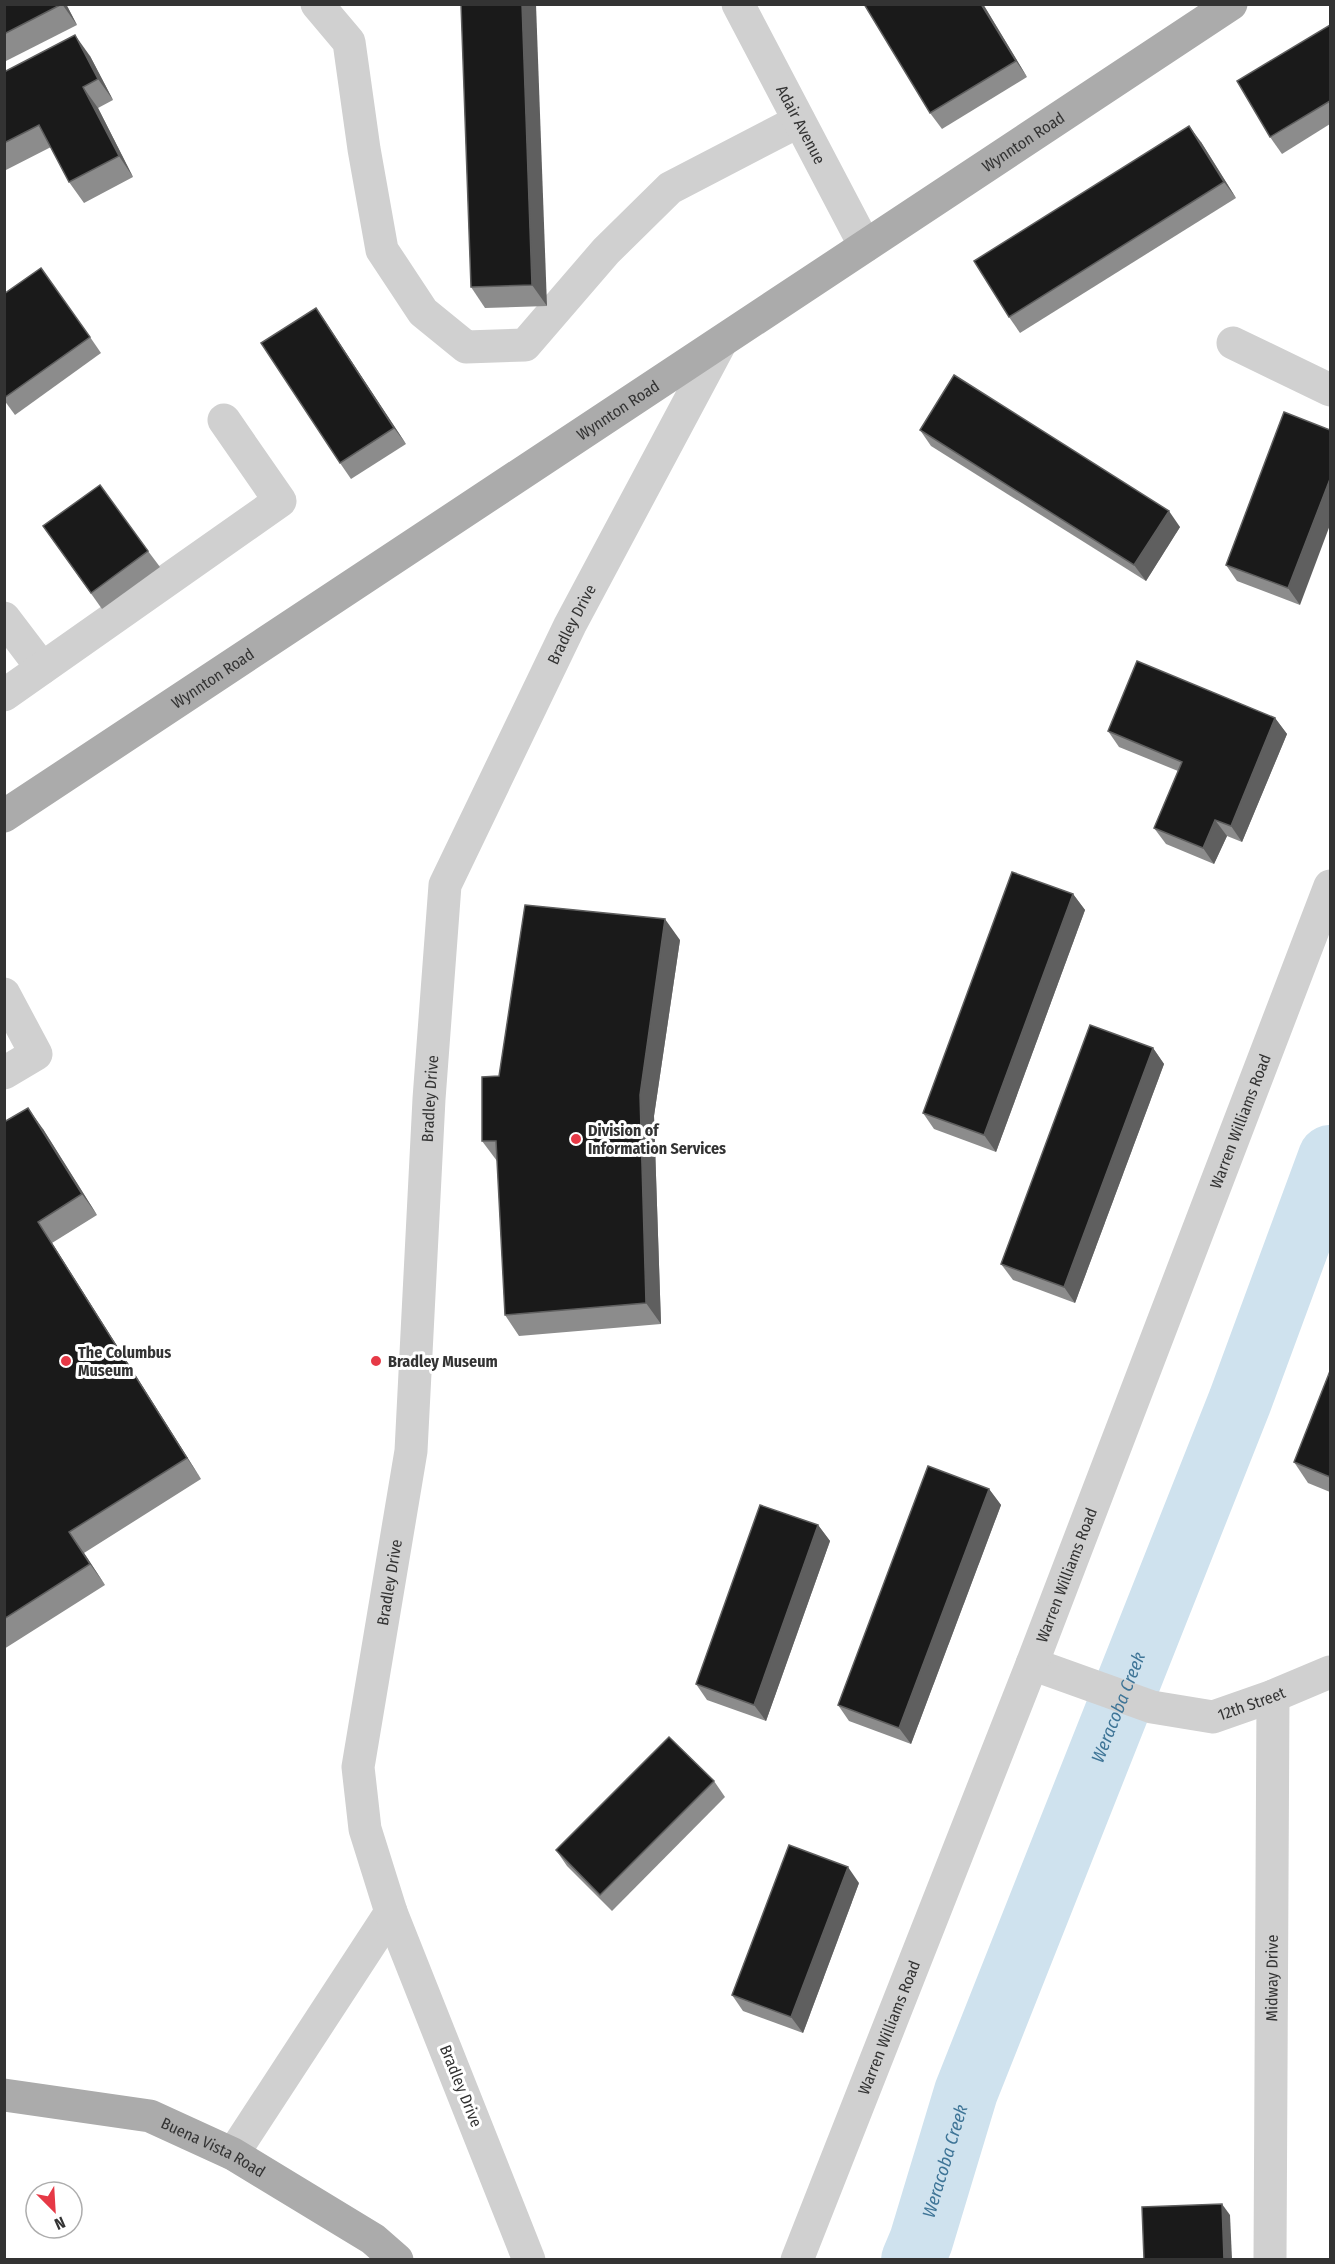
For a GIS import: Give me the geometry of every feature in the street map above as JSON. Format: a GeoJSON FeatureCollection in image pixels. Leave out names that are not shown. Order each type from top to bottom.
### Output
{"type":"FeatureCollection","features":[{"type":"Feature","properties":{"kind":"main road","name":"Wynnton Road"},"geometry":{"type":"LineString","coordinates":[[4,816],[1231,4]]}},
{"type":"Feature","properties":{"kind":"main road","name":"Buena Vista Road"},"geometry":{"type":"LineString","coordinates":[[4,2095],[150,2116],[233,2154],[373,2239],[397,2259]]}},
{"type":"Feature","properties":{"kind":"street"},"geometry":{"type":"LineString","coordinates":[[317,4],[349,42],[364,149],[382,250],[423,312],[466,347],[525,345],[606,251],[670,188],[799,121]]}},
{"type":"Feature","properties":{"kind":"street","name":"Adair Avenue"},"geometry":{"type":"LineString","coordinates":[[738,4],[865,246]]}},
{"type":"Feature","properties":{"kind":"street","name":"Bradley Drive"},"geometry":{"type":"LineString","coordinates":[[529,2259],[391,1912],[365,1829],[358,1767],[411,1451],[429,1099],[445,885],[570,625],[721,342]]}},
{"type":"Feature","properties":{"kind":"street"},"geometry":{"type":"LineString","coordinates":[[1233,343],[1330,390]]}},
{"type":"Feature","properties":{"kind":"street"},"geometry":{"type":"LineString","coordinates":[[4,695],[280,501],[224,420]]}},
{"type":"Feature","properties":{"kind":"street"},"geometry":{"type":"LineString","coordinates":[[4,618],[42,668]]}},
{"type":"Feature","properties":{"kind":"street","name":"Warren Williams Road"},"geometry":{"type":"LineString","coordinates":[[797,2259],[1032,1664],[1330,886]]}},
{"type":"Feature","properties":{"kind":"street"},"geometry":{"type":"LineString","coordinates":[[4,994],[36,1054],[4,1073]]}},
{"type":"Feature","properties":{"kind":"street","name":"12th Street"},"geometry":{"type":"LineString","coordinates":[[1032,1664],[1152,1707],[1213,1717],[1273,1696],[1330,1672]]}},
{"type":"Feature","properties":{"kind":"street","name":"Midway Drive"},"geometry":{"type":"LineString","coordinates":[[1270,2259],[1273,1696]]}},
{"type":"Feature","properties":{"kind":"street"},"geometry":{"type":"LineString","coordinates":[[233,2154],[391,1912]]}},
{"type":"Feature","properties":{"kind":"building"},"geometry":{"type":"Polygon","coordinates":[[[4,4],[62,4],[4,34],[4,4]]]}},
{"type":"Feature","properties":{"kind":"building"},"geometry":{"type":"Polygon","coordinates":[[[461,4],[522,4],[532,285],[471,287],[461,4]]]}},
{"type":"Feature","properties":{"kind":"building"},"geometry":{"type":"Polygon","coordinates":[[[864,4],[981,4],[1016,61],[930,113],[864,4]]]}},
{"type":"Feature","properties":{"kind":"building"},"geometry":{"type":"Polygon","coordinates":[[[1330,25],[1330,101],[1270,137],[1237,81],[1330,25]]]}},
{"type":"Feature","properties":{"kind":"building"},"geometry":{"type":"Polygon","coordinates":[[[75,35],[98,79],[83,87],[119,156],[69,182],[39,125],[4,143],[4,72],[75,35]]]}},
{"type":"Feature","properties":{"kind":"building"},"geometry":{"type":"Polygon","coordinates":[[[1189,126],[1224,182],[1009,317],[974,261],[1189,126]]]}},
{"type":"Feature","properties":{"kind":"building"},"geometry":{"type":"Polygon","coordinates":[[[41,268],[90,337],[4,398],[4,294],[41,268]]]}},
{"type":"Feature","properties":{"kind":"building"},"geometry":{"type":"Polygon","coordinates":[[[316,308],[394,428],[340,463],[261,343],[316,308]]]}},
{"type":"Feature","properties":{"kind":"building"},"geometry":{"type":"Polygon","coordinates":[[[954,375],[1169,511],[1134,565],[920,430],[954,375]]]}},
{"type":"Feature","properties":{"kind":"building"},"geometry":{"type":"Polygon","coordinates":[[[1284,412],[1330,430],[1330,479],[1288,588],[1226,565],[1284,412]]]}},
{"type":"Feature","properties":{"kind":"building"},"geometry":{"type":"Polygon","coordinates":[[[100,485],[148,551],[91,593],[43,526],[100,485]]]}},
{"type":"Feature","properties":{"kind":"building"},"geometry":{"type":"Polygon","coordinates":[[[1137,661],[1275,718],[1231,826],[1215,820],[1203,848],[1154,828],[1182,762],[1108,731],[1137,661]]]}},
{"type":"Feature","properties":{"kind":"building"},"geometry":{"type":"Polygon","coordinates":[[[1012,872],[1073,894],[984,1135],[923,1113],[1012,872]]]}},
{"type":"Feature","properties":{"kind":"building","name":"Division of Information Services"},"geometry":{"type":"Polygon","coordinates":[[[525,905],[665,919],[640,1095],[646,1303],[505,1315],[496,1141],[482,1141],[482,1077],[499,1076],[525,905]]]}},
{"type":"Feature","properties":{"kind":"building"},"geometry":{"type":"Polygon","coordinates":[[[1090,1025],[1153,1048],[1064,1287],[1001,1264],[1090,1025]]]}},
{"type":"Feature","properties":{"kind":"building","name":"The Columbus Museum"},"geometry":{"type":"Polygon","coordinates":[[[28,1108],[82,1194],[38,1222],[187,1458],[69,1532],[90,1564],[4,1619],[4,1122],[28,1108]]]}},
{"type":"Feature","properties":{"kind":"building"},"geometry":{"type":"Polygon","coordinates":[[[1330,1371],[1330,1477],[1294,1462],[1330,1371]]]}},
{"type":"Feature","properties":{"kind":"building"},"geometry":{"type":"Polygon","coordinates":[[[928,1466],[989,1489],[899,1728],[838,1705],[928,1466]]]}},
{"type":"Feature","properties":{"kind":"building"},"geometry":{"type":"Polygon","coordinates":[[[760,1505],[818,1525],[754,1705],[696,1684],[760,1505]]]}},
{"type":"Feature","properties":{"kind":"building"},"geometry":{"type":"Polygon","coordinates":[[[669,1737],[714,1781],[600,1895],[556,1850],[669,1737]]]}},
{"type":"Feature","properties":{"kind":"building"},"geometry":{"type":"Polygon","coordinates":[[[789,1845],[848,1867],[791,2017],[732,1995],[789,1845]]]}},
{"type":"Feature","properties":{"kind":"building"},"geometry":{"type":"Polygon","coordinates":[[[1222,2204],[1224,2259],[1144,2259],[1142,2207],[1222,2204]]]}},
{"type":"Feature","properties":{"kind":"waterway","name":"Weracoba Creek"},"geometry":{"type":"LineString","coordinates":[[913,2260],[921,2241],[966,2092],[1240,1401],[1330,1157]]}},
{"type":"Feature","properties":{"kind":"place","name":"Division of Information Services"},"geometry":{"type":"Point","coordinates":[576,1139]}},
{"type":"Feature","properties":{"kind":"place","name":"The Columbus Museum"},"geometry":{"type":"Point","coordinates":[66,1361]}},
{"type":"Feature","properties":{"kind":"place","name":"Bradley Museum"},"geometry":{"type":"Point","coordinates":[376,1361]}}]}
